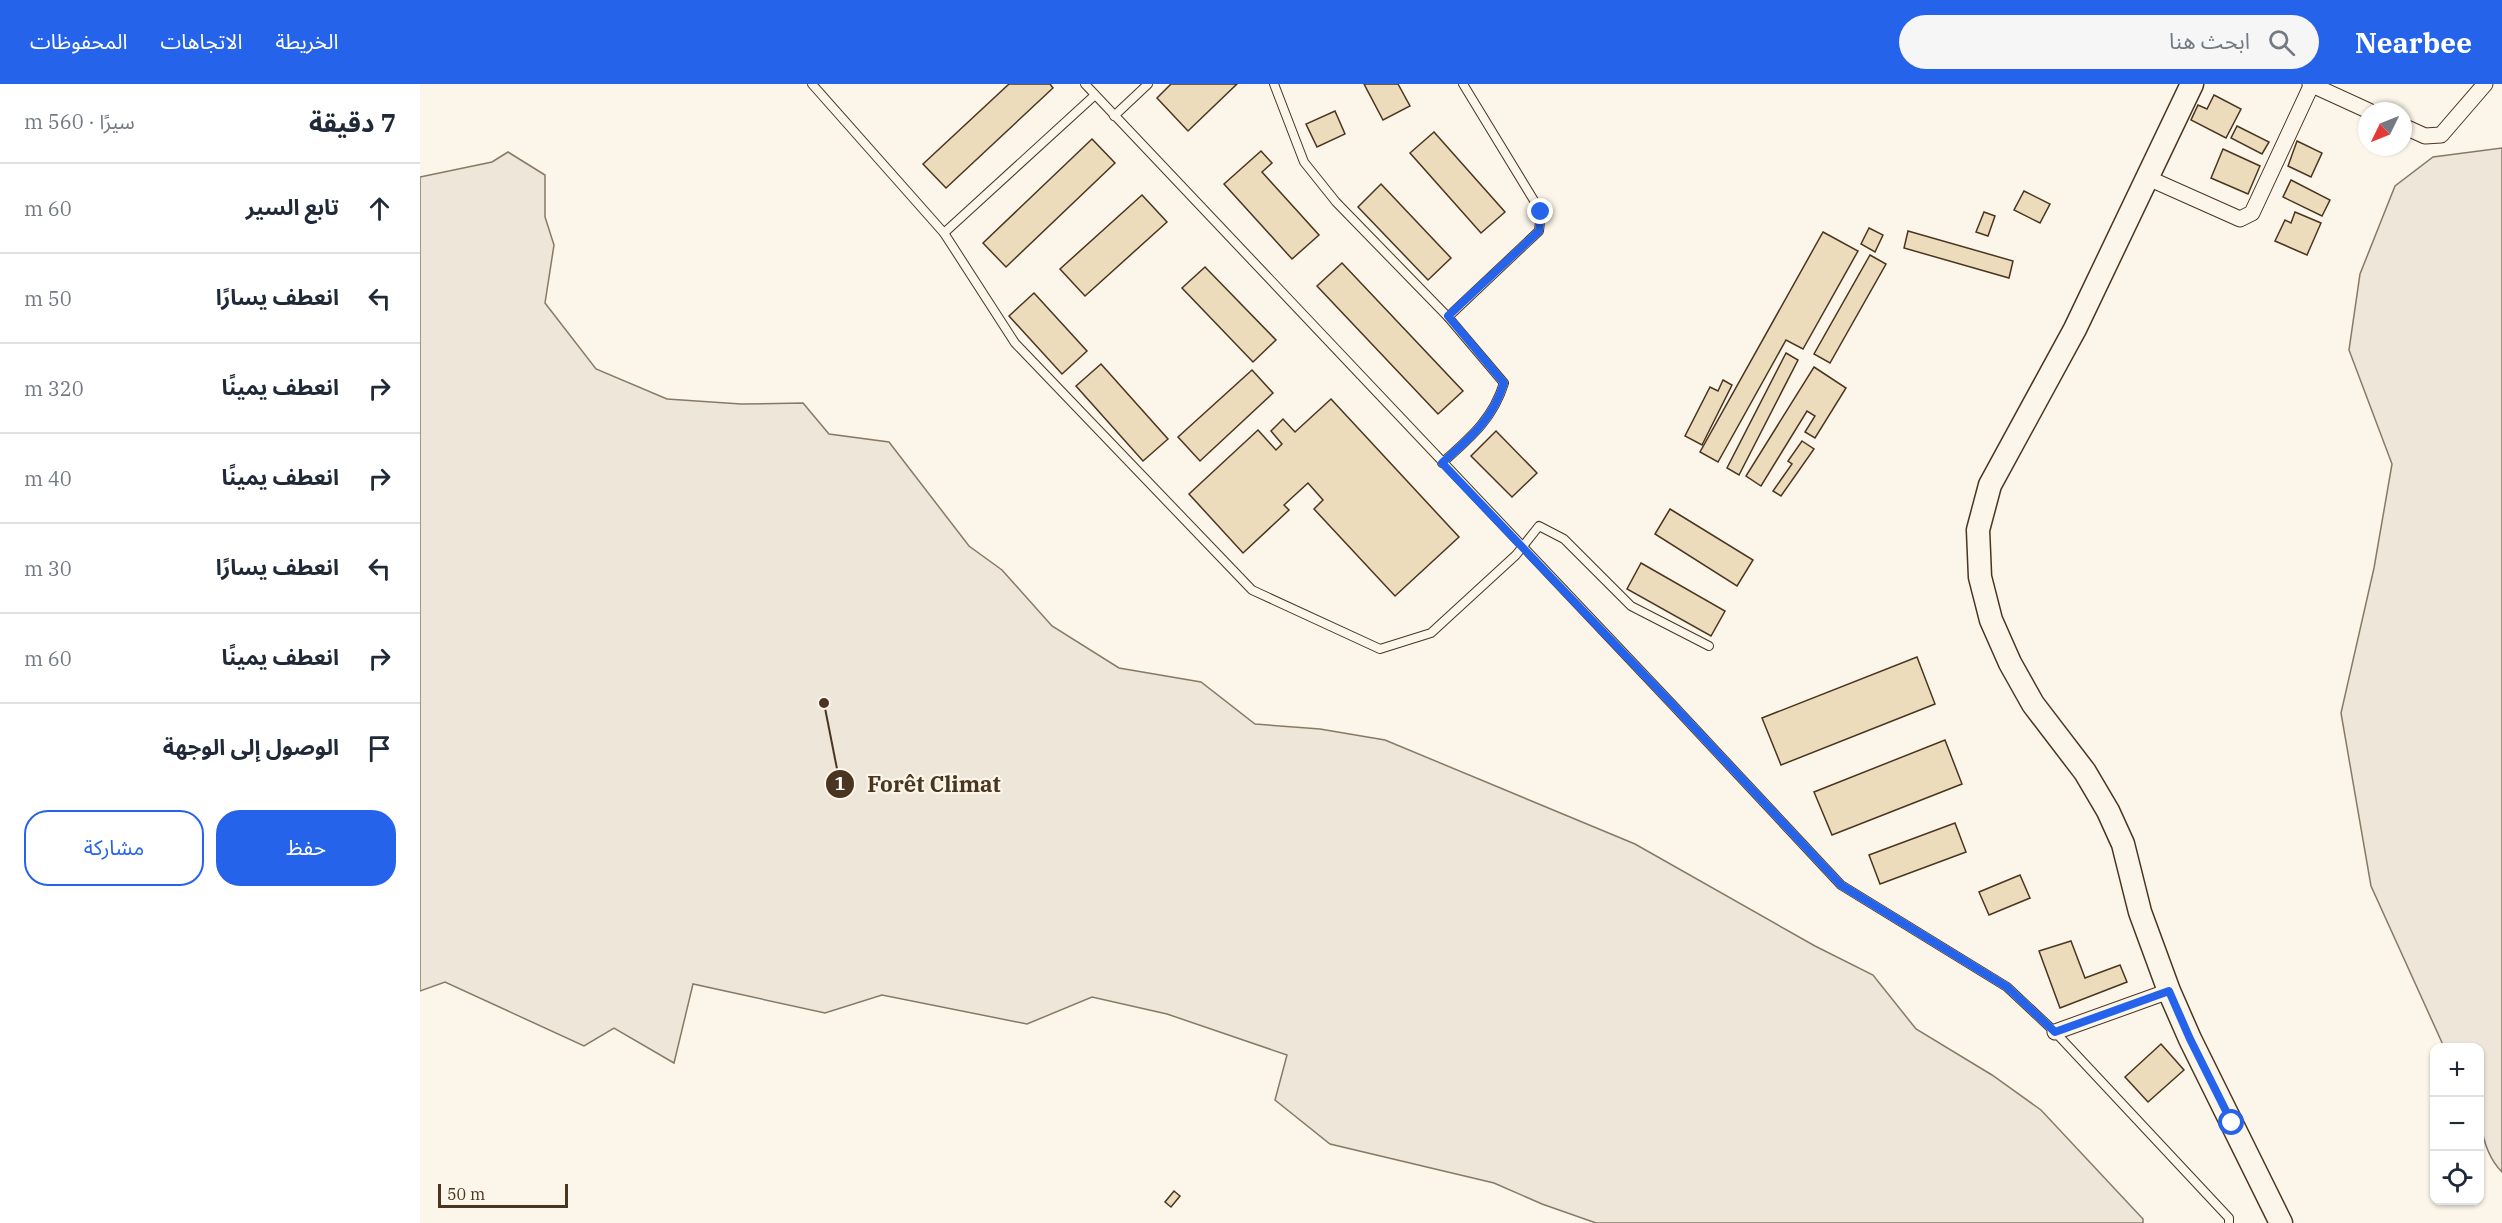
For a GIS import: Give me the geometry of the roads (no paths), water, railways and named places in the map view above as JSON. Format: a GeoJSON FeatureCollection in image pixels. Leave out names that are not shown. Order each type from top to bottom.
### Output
{"type":"FeatureCollection","features":[{"type":"Feature","properties":{"kind":"main road"},"geometry":{"type":"LineString","coordinates":[[2192,84],[2075,329],[1990,485],[1978,530],[1980,577],[1991,620],[2010,663],[2033,704],[2085,772],[2108,811],[2123,844],[2140,912],[2169,991],[2190,1039],[2281,1223]]}},
{"type":"Feature","properties":{"kind":"street"},"geometry":{"type":"LineString","coordinates":[[2148,178],[2240,219],[2252,213],[2311,84],[2358,106]]}},
{"type":"Feature","properties":{"kind":"street"},"geometry":{"type":"LineString","coordinates":[[2412,130],[2425,136],[2441,135],[2485,84]]}},
{"type":"Feature","properties":{"kind":"street"},"geometry":{"type":"LineString","coordinates":[[2055,1032],[2169,991]]}},
{"type":"Feature","properties":{"kind":"lane"},"geometry":{"type":"LineString","coordinates":[[812,84],[944,233],[1015,343],[1252,590],[1380,649],[1431,633],[1522,546],[1539,526],[1564,539],[1631,606],[1709,646]]}},
{"type":"Feature","properties":{"kind":"lane"},"geometry":{"type":"LineString","coordinates":[[1114,116],[1148,84]]}},
{"type":"Feature","properties":{"kind":"lane"},"geometry":{"type":"LineString","coordinates":[[1274,84],[1304,162],[1336,202],[1448,316],[1504,383],[1499,400],[1488,419],[1442,463]]}},
{"type":"Feature","properties":{"kind":"lane"},"geometry":{"type":"LineString","coordinates":[[1448,316],[1539,231],[1541,212],[1463,84]]}},
{"type":"Feature","properties":{"kind":"lane"},"geometry":{"type":"LineString","coordinates":[[944,233],[1091,88],[1114,116],[1841,885],[2007,987],[2055,1032],[2229,1218],[2229,1223]]}},
{"type":"Feature","properties":{"kind":"place","name":"Forêt Climat"},"geometry":{"type":"Point","coordinates":[824,703]}}]}
